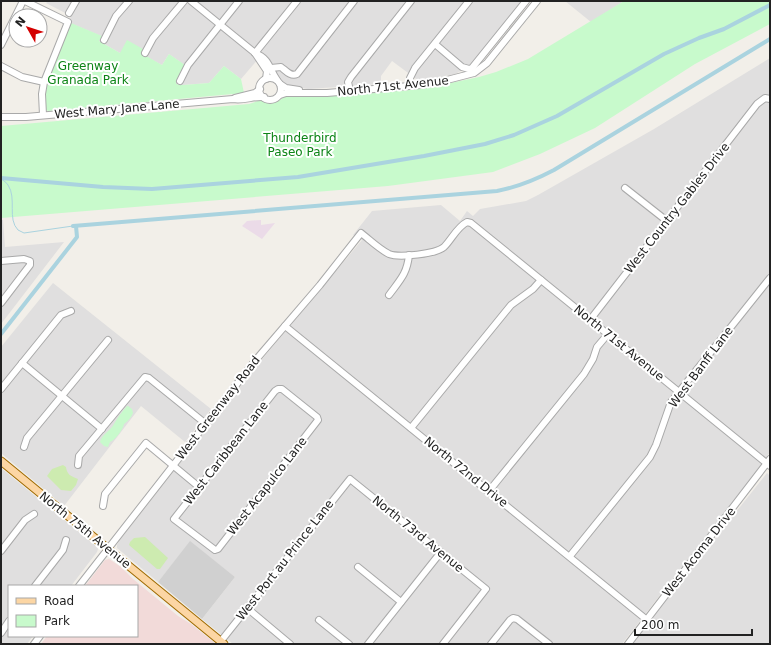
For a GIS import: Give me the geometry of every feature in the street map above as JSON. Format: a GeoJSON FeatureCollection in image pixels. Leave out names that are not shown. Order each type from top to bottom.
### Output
{"type":"FeatureCollection","features":[{"type":"Feature","properties":{"kind":"main road","name":"North 75th Avenue"},"geometry":{"type":"LineString","coordinates":[[1,461],[223,643]]}},
{"type":"Feature","properties":{"kind":"street"},"geometry":{"type":"LineString","coordinates":[[1,45],[24,1],[68,22],[44,82],[42,94],[43,115]]}},
{"type":"Feature","properties":{"kind":"street"},"geometry":{"type":"LineString","coordinates":[[69,13],[76,1]]}},
{"type":"Feature","properties":{"kind":"street"},"geometry":{"type":"LineString","coordinates":[[104,40],[116,16],[129,1]]}},
{"type":"Feature","properties":{"kind":"street"},"geometry":{"type":"LineString","coordinates":[[145,53],[153,38],[184,1]]}},
{"type":"Feature","properties":{"kind":"street"},"geometry":{"type":"LineString","coordinates":[[191,1],[255,53],[267,70],[266,79],[262,83],[260,89],[264,97]]}},
{"type":"Feature","properties":{"kind":"street"},"geometry":{"type":"LineString","coordinates":[[180,81],[188,65],[239,1]]}},
{"type":"Feature","properties":{"kind":"street"},"geometry":{"type":"LineString","coordinates":[[255,53],[297,1]]}},
{"type":"Feature","properties":{"kind":"street"},"geometry":{"type":"LineString","coordinates":[[272,68],[281,67],[290,74],[297,74],[354,1]]}},
{"type":"Feature","properties":{"kind":"street"},"geometry":{"type":"LineString","coordinates":[[350,91],[348,82],[351,77],[411,1]]}},
{"type":"Feature","properties":{"kind":"street"},"geometry":{"type":"LineString","coordinates":[[410,86],[411,74],[469,1]]}},
{"type":"Feature","properties":{"kind":"street"},"geometry":{"type":"LineString","coordinates":[[472,71],[474,66],[526,1]]}},
{"type":"Feature","properties":{"kind":"street"},"geometry":{"type":"LineString","coordinates":[[435,44],[462,67],[472,71],[487,63],[537,1]]}},
{"type":"Feature","properties":{"kind":"street"},"geometry":{"type":"LineString","coordinates":[[255,53],[262,56],[272,68],[279,82],[281,90],[280,95]]}},
{"type":"Feature","properties":{"kind":"street"},"geometry":{"type":"LineString","coordinates":[[1,66],[22,77],[44,82]]}},
{"type":"Feature","properties":{"kind":"street","name":"North 71st Avenue"},"geometry":{"type":"LineString","coordinates":[[264,97],[270,100],[286,93],[350,91],[436,83],[472,71]]}},
{"type":"Feature","properties":{"kind":"street","name":"North 71st Avenue"},"geometry":{"type":"LineString","coordinates":[[266,79],[272,78],[286,88],[310,93]]}},
{"type":"Feature","properties":{"kind":"street","name":"West Mary Jane Lane"},"geometry":{"type":"LineString","coordinates":[[1,116],[26,117],[233,99],[255,93],[260,89]]}},
{"type":"Feature","properties":{"kind":"street","name":"West Mary Jane Lane"},"geometry":{"type":"LineString","coordinates":[[233,99],[240,100],[264,97]]}},
{"type":"Feature","properties":{"kind":"street","name":"West Country Gables Drive"},"geometry":{"type":"LineString","coordinates":[[590,320],[757,104],[768,99]]}},
{"type":"Feature","properties":{"kind":"street"},"geometry":{"type":"LineString","coordinates":[[625,188],[667,221]]}},
{"type":"Feature","properties":{"kind":"street","name":"North 71st Avenue"},"geometry":{"type":"LineString","coordinates":[[409,255],[441,249],[461,226],[467,222],[471,223],[769,463]]}},
{"type":"Feature","properties":{"kind":"street","name":"West Greenway Road"},"geometry":{"type":"LineString","coordinates":[[80,585],[254,362],[362,233],[389,254],[396,256],[409,255]]}},
{"type":"Feature","properties":{"kind":"street"},"geometry":{"type":"LineString","coordinates":[[389,295],[404,275],[408,266],[409,255]]}},
{"type":"Feature","properties":{"kind":"street"},"geometry":{"type":"LineString","coordinates":[[1,261],[24,259],[30,261],[30,265],[1,303]]}},
{"type":"Feature","properties":{"kind":"street","name":"West Banff Lane"},"geometry":{"type":"LineString","coordinates":[[570,556],[650,457],[656,445],[671,402],[770,278]]}},
{"type":"Feature","properties":{"kind":"street"},"geometry":{"type":"LineString","coordinates":[[411,428],[510,305],[533,289],[541,280]]}},
{"type":"Feature","properties":{"kind":"street"},"geometry":{"type":"LineString","coordinates":[[1,389],[61,315],[71,311]]}},
{"type":"Feature","properties":{"kind":"street","name":"North 72nd Drive"},"geometry":{"type":"LineString","coordinates":[[285,326],[647,620]]}},
{"type":"Feature","properties":{"kind":"street"},"geometry":{"type":"LineString","coordinates":[[490,491],[584,374],[593,359],[597,347],[608,334]]}},
{"type":"Feature","properties":{"kind":"street"},"geometry":{"type":"LineString","coordinates":[[24,447],[27,438],[108,340]]}},
{"type":"Feature","properties":{"kind":"street"},"geometry":{"type":"LineString","coordinates":[[22,363],[102,429]]}},
{"type":"Feature","properties":{"kind":"street"},"geometry":{"type":"LineString","coordinates":[[78,464],[79,456],[145,377],[149,378],[206,424]]}},
{"type":"Feature","properties":{"kind":"street","name":"West Caribbean Lane"},"geometry":{"type":"LineString","coordinates":[[174,519],[275,391],[282,389],[317,417],[318,420]]}},
{"type":"Feature","properties":{"kind":"street","name":"West Acapulco Lane"},"geometry":{"type":"LineString","coordinates":[[174,519],[215,550],[218,549],[318,420]]}},
{"type":"Feature","properties":{"kind":"street"},"geometry":{"type":"LineString","coordinates":[[103,506],[105,494],[146,443],[200,487]]}},
{"type":"Feature","properties":{"kind":"street","name":"West Acoma Drive"},"geometry":{"type":"LineString","coordinates":[[628,644],[769,463]]}},
{"type":"Feature","properties":{"kind":"street","name":"North 73rd Avenue"},"geometry":{"type":"LineString","coordinates":[[350,479],[486,589],[443,644]]}},
{"type":"Feature","properties":{"kind":"street","name":"West Port au Prince Lane"},"geometry":{"type":"LineString","coordinates":[[223,643],[247,608],[350,479]]}},
{"type":"Feature","properties":{"kind":"street"},"geometry":{"type":"LineString","coordinates":[[1,551],[25,520],[34,514]]}},
{"type":"Feature","properties":{"kind":"street"},"geometry":{"type":"LineString","coordinates":[[36,585],[63,550],[66,540]]}},
{"type":"Feature","properties":{"kind":"street"},"geometry":{"type":"LineString","coordinates":[[368,644],[441,552]]}},
{"type":"Feature","properties":{"kind":"street"},"geometry":{"type":"LineString","coordinates":[[358,567],[400,602]]}},
{"type":"Feature","properties":{"kind":"street"},"geometry":{"type":"LineString","coordinates":[[247,608],[290,644]]}},
{"type":"Feature","properties":{"kind":"street"},"geometry":{"type":"LineString","coordinates":[[491,644],[513,618],[517,619],[549,644]]}},
{"type":"Feature","properties":{"kind":"street"},"geometry":{"type":"LineString","coordinates":[[319,620],[349,644]]}},
{"type":"Feature","properties":{"kind":"shaded area"},"geometry":{"type":"Polygon","coordinates":[[[48,1],[524,1],[474,64],[455,74],[419,81],[392,61],[381,76],[381,84],[308,89],[287,86],[279,78],[270,74],[259,58],[241,79],[224,66],[209,83],[183,85],[176,84],[186,66],[169,54],[162,65],[140,53],[143,49],[120,53],[99,41],[101,36],[68,22],[71,16],[46,3],[48,1]]]}},
{"type":"Feature","properties":{"kind":"shaded area"},"geometry":{"type":"Polygon","coordinates":[[[565,1],[624,1],[591,22],[565,1]]]}},
{"type":"Feature","properties":{"kind":"shaded area"},"geometry":{"type":"Polygon","coordinates":[[[770,58],[770,452],[622,644],[233,644],[202,619],[235,577],[190,542],[158,582],[117,548],[119,541],[257,365],[362,240],[353,235],[372,211],[441,205],[460,221],[467,211],[473,216],[480,209],[526,201],[654,129],[770,58]]]}},
{"type":"Feature","properties":{"kind":"shaded area"},"geometry":{"type":"Polygon","coordinates":[[[1,220],[3,220],[5,247],[64,242],[1,324],[1,220]]]}},
{"type":"Feature","properties":{"kind":"shaded area"},"geometry":{"type":"Polygon","coordinates":[[[261,220],[261,225],[275,223],[262,239],[242,226],[247,221],[261,220]]]}},
{"type":"Feature","properties":{"kind":"shaded area"},"geometry":{"type":"Polygon","coordinates":[[[53,283],[211,409],[185,442],[141,406],[64,506],[1,453],[1,347],[53,283]]]}},
{"type":"Feature","properties":{"kind":"shaded area"},"geometry":{"type":"Polygon","coordinates":[[[1,468],[98,549],[72,585],[8,585],[8,637],[32,637],[27,644],[1,644],[1,468]]]}},
{"type":"Feature","properties":{"kind":"shaded area"},"geometry":{"type":"Polygon","coordinates":[[[767,473],[770,476],[770,644],[631,644],[767,473]]]}},
{"type":"Feature","properties":{"kind":"shaded area"},"geometry":{"type":"Polygon","coordinates":[[[190,541],[235,577],[202,619],[158,582],[190,541]]]}},
{"type":"Feature","properties":{"kind":"shaded area"},"geometry":{"type":"Polygon","coordinates":[[[109,559],[121,567],[133,579],[178,616],[191,624],[216,644],[41,644],[46,637],[138,637],[138,585],[86,585],[105,560],[109,559]]]}},
{"type":"Feature","properties":{"kind":"green space","name":"Thunderbird Paseo Park"},"geometry":{"type":"Polygon","coordinates":[[[624,1],[770,1],[770,24],[695,64],[595,128],[540,154],[493,172],[388,186],[1,218],[1,126],[249,104],[261,100],[268,103],[274,103],[286,96],[315,97],[431,87],[479,77],[528,59],[624,1]]]}},
{"type":"Feature","properties":{"kind":"green space","name":"Greenway Granada Park"},"geometry":{"type":"Polygon","coordinates":[[[71,23],[102,36],[99,41],[120,53],[127,40],[143,49],[141,53],[162,65],[169,54],[185,65],[176,84],[183,85],[209,83],[224,66],[241,79],[244,93],[48,111],[45,109],[45,100],[49,78],[62,42],[71,23]]]}},
{"type":"Feature","properties":{"kind":"green space"},"geometry":{"type":"Polygon","coordinates":[[[127,406],[132,409],[133,413],[122,429],[110,442],[108,447],[104,446],[100,442],[101,439],[127,406]]]}},
{"type":"Feature","properties":{"kind":"green space"},"geometry":{"type":"Polygon","coordinates":[[[63,465],[66,467],[67,472],[70,475],[78,479],[76,485],[71,491],[61,490],[47,476],[52,469],[63,465]]]}},
{"type":"Feature","properties":{"kind":"green space"},"geometry":{"type":"Polygon","coordinates":[[[145,537],[168,558],[160,569],[157,569],[129,545],[134,538],[145,537]]]}},
{"type":"Feature","properties":{"kind":"waterway"},"geometry":{"type":"LineString","coordinates":[[1,178],[103,187],[152,189],[298,177],[424,156],[485,144],[514,135],[557,116],[664,54],[699,38],[724,29],[770,5]]}},
{"type":"Feature","properties":{"kind":"waterway"},"geometry":{"type":"LineString","coordinates":[[73,226],[497,191],[512,187],[533,180],[554,170],[770,39]]}},
{"type":"Feature","properties":{"kind":"waterway"},"geometry":{"type":"LineString","coordinates":[[1,179],[11,190],[13,220],[18,230],[24,233],[73,226]]}},
{"type":"Feature","properties":{"kind":"waterway"},"geometry":{"type":"LineString","coordinates":[[1,334],[77,237],[76,226]]}}]}
